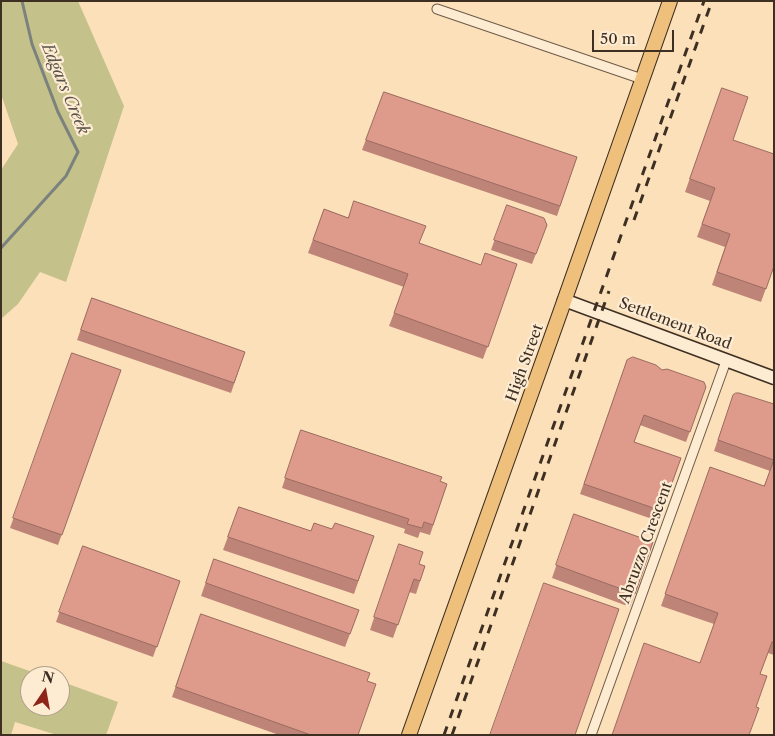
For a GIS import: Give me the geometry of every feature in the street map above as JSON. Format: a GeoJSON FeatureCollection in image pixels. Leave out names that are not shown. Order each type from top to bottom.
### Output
{"type":"FeatureCollection","features":[{"type":"Feature","properties":{"kind":"main road","name":"High Street"},"geometry":{"type":"LineString","coordinates":[[409,735],[670,1]]}},
{"type":"Feature","properties":{"kind":"main road","name":"Settlement Road"},"geometry":{"type":"LineString","coordinates":[[564,300],[774,378]]}},
{"type":"Feature","properties":{"kind":"street"},"geometry":{"type":"LineString","coordinates":[[437,9],[642,79]]}},
{"type":"Feature","properties":{"kind":"street","name":"Abruzzo Crescent"},"geometry":{"type":"LineString","coordinates":[[591,735],[726,361]]}},
{"type":"Feature","properties":{"kind":"shaded area"},"geometry":{"type":"Polygon","coordinates":[[[1,1],[78,1],[124,106],[66,282],[40,272],[18,304],[1,319],[1,170],[18,144],[1,94],[1,1]]]}},
{"type":"Feature","properties":{"kind":"shaded area"},"geometry":{"type":"Polygon","coordinates":[[[1,661],[20,668],[20,716],[70,716],[70,685],[118,702],[106,735],[57,735],[15,722],[11,735],[1,735],[1,661]]]}},
{"type":"Feature","properties":{"kind":"building"},"geometry":{"type":"Polygon","coordinates":[[[722,88],[748,97],[733,140],[774,154],[774,266],[766,289],[717,272],[730,234],[702,224],[715,188],[690,179],[722,88]]]}},
{"type":"Feature","properties":{"kind":"building"},"geometry":{"type":"Polygon","coordinates":[[[384,92],[577,157],[560,206],[366,140],[384,92]]]}},
{"type":"Feature","properties":{"kind":"building"},"geometry":{"type":"Polygon","coordinates":[[[354,201],[426,226],[419,243],[481,265],[485,253],[517,264],[488,347],[394,313],[408,274],[313,240],[324,209],[348,218],[354,201]]]}},
{"type":"Feature","properties":{"kind":"building"},"geometry":{"type":"Polygon","coordinates":[[[507,205],[544,218],[547,225],[536,254],[494,240],[507,205]]]}},
{"type":"Feature","properties":{"kind":"building"},"geometry":{"type":"Polygon","coordinates":[[[92,298],[245,352],[234,383],[81,330],[92,298]]]}},
{"type":"Feature","properties":{"kind":"building"},"geometry":{"type":"Polygon","coordinates":[[[72,353],[121,370],[62,535],[13,518],[72,353]]]}},
{"type":"Feature","properties":{"kind":"building"},"geometry":{"type":"Polygon","coordinates":[[[633,357],[656,365],[662,370],[667,369],[704,382],[706,387],[690,432],[644,415],[634,442],[681,458],[662,511],[584,484],[627,360],[633,357]]]}},
{"type":"Feature","properties":{"kind":"building"},"geometry":{"type":"Polygon","coordinates":[[[736,393],[774,404],[774,460],[718,440],[733,395],[736,393]]]}},
{"type":"Feature","properties":{"kind":"building"},"geometry":{"type":"Polygon","coordinates":[[[301,430],[442,477],[440,481],[447,484],[433,525],[424,522],[422,528],[407,524],[409,519],[285,478],[301,430]]]}},
{"type":"Feature","properties":{"kind":"building"},"geometry":{"type":"Polygon","coordinates":[[[774,460],[774,642],[772,642],[760,674],[767,676],[756,707],[759,708],[749,735],[612,735],[644,643],[700,663],[718,613],[665,594],[710,467],[764,486],[774,460]]]}},
{"type":"Feature","properties":{"kind":"building"},"geometry":{"type":"Polygon","coordinates":[[[239,507],[311,531],[314,523],[332,529],[335,523],[374,536],[358,581],[228,537],[239,507]]]}},
{"type":"Feature","properties":{"kind":"building"},"geometry":{"type":"Polygon","coordinates":[[[574,514],[653,542],[635,594],[556,565],[574,514]]]}},
{"type":"Feature","properties":{"kind":"building"},"geometry":{"type":"Polygon","coordinates":[[[399,544],[423,552],[419,564],[425,566],[420,581],[414,579],[398,625],[374,617],[399,544]]]}},
{"type":"Feature","properties":{"kind":"building"},"geometry":{"type":"Polygon","coordinates":[[[83,546],[180,581],[157,647],[59,612],[83,546]]]}},
{"type":"Feature","properties":{"kind":"building"},"geometry":{"type":"Polygon","coordinates":[[[214,559],[359,610],[350,634],[206,583],[214,559]]]}},
{"type":"Feature","properties":{"kind":"building"},"geometry":{"type":"Polygon","coordinates":[[[544,583],[619,609],[575,735],[490,735],[544,583]]]}},
{"type":"Feature","properties":{"kind":"building"},"geometry":{"type":"Polygon","coordinates":[[[201,614],[370,673],[367,681],[376,684],[358,735],[311,735],[176,687],[201,614]]]}},
{"type":"Feature","properties":{"kind":"waterway","name":"Edgars Creek"},"geometry":{"type":"LineString","coordinates":[[1,248],[66,176],[78,152],[58,112],[32,44],[22,1]]}},
{"type":"Feature","properties":{"kind":"railway"},"geometry":{"type":"LineString","coordinates":[[444,735],[704,1]]}},
{"type":"Feature","properties":{"kind":"railway"},"geometry":{"type":"LineString","coordinates":[[634,220],[712,1]]}},
{"type":"Feature","properties":{"kind":"railway"},"geometry":{"type":"LineString","coordinates":[[452,735],[609,291]]}}]}
